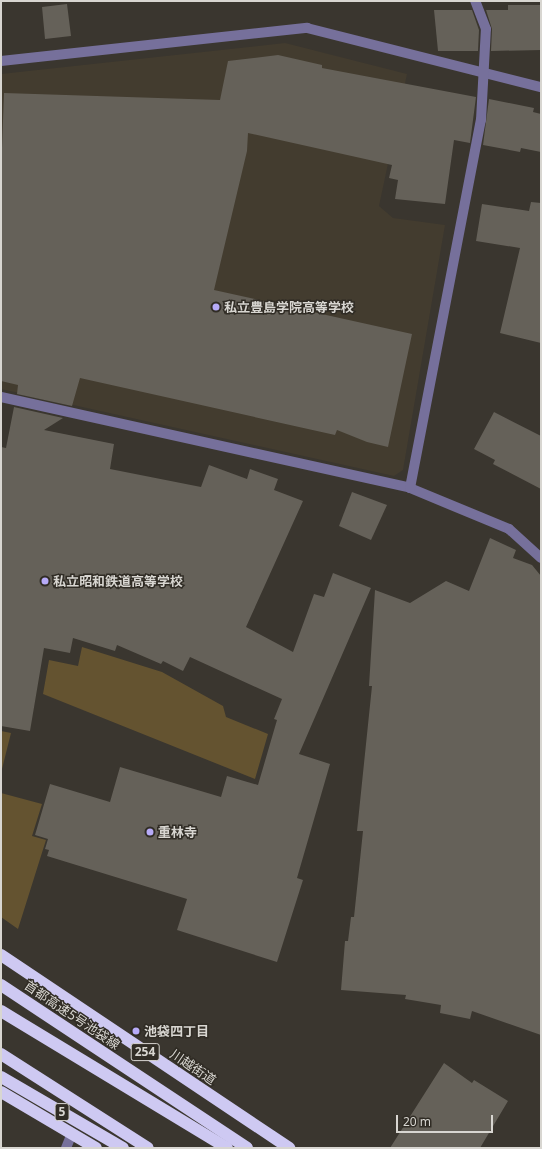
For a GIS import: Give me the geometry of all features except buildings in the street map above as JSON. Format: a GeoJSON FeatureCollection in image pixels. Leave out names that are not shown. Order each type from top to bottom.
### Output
{"type":"FeatureCollection","features":[{"type":"Feature","properties":{"kind":"highway","name":"川越街道"},"geometry":{"type":"LineString","coordinates":[[1,955],[289,1148]]}},
{"type":"Feature","properties":{"kind":"highway","name":"首都高速5号池袋線"},"geometry":{"type":"LineString","coordinates":[[1,984],[247,1148]]}},
{"type":"Feature","properties":{"kind":"highway"},"geometry":{"type":"LineString","coordinates":[[1,1012],[227,1148]]}},
{"type":"Feature","properties":{"kind":"highway"},"geometry":{"type":"LineString","coordinates":[[1,1054],[148,1148]]}},
{"type":"Feature","properties":{"kind":"highway","name":"5"},"geometry":{"type":"LineString","coordinates":[[1,1077],[123,1148]]}},
{"type":"Feature","properties":{"kind":"highway"},"geometry":{"type":"LineString","coordinates":[[1,1092],[96,1148]]}},
{"type":"Feature","properties":{"kind":"street"},"geometry":{"type":"LineString","coordinates":[[410,488],[481,120],[486,29],[476,1]]}},
{"type":"Feature","properties":{"kind":"street"},"geometry":{"type":"LineString","coordinates":[[1,61],[307,28],[541,87]]}},
{"type":"Feature","properties":{"kind":"street"},"geometry":{"type":"LineString","coordinates":[[1,397],[410,488],[509,529],[541,558]]}},
{"type":"Feature","properties":{"kind":"street"},"geometry":{"type":"LineString","coordinates":[[66,1148],[72,1133]]}},
{"type":"Feature","properties":{"kind":"shaded area","name":"私立豊島学院高等学校"},"geometry":{"type":"Polygon","coordinates":[[[285,43],[407,74],[379,206],[393,218],[445,225],[403,470],[394,476],[1,389],[1,74],[285,43]]]}},
{"type":"Feature","properties":{"kind":"shaded area"},"geometry":{"type":"Polygon","coordinates":[[[82,647],[162,672],[223,706],[226,717],[268,734],[255,779],[43,694],[49,660],[78,666],[82,647]]]}},
{"type":"Feature","properties":{"kind":"shaded area"},"geometry":{"type":"Polygon","coordinates":[[[1,731],[11,733],[1,773],[1,731]]]}},
{"type":"Feature","properties":{"kind":"shaded area"},"geometry":{"type":"Polygon","coordinates":[[[1,793],[42,804],[32,836],[46,840],[18,929],[1,917],[1,793]]]}},
{"type":"Feature","properties":{"kind":"place","name":"私立豊島学院高等学校"},"geometry":{"type":"Point","coordinates":[216,307]}},
{"type":"Feature","properties":{"kind":"place","name":"私立昭和鉄道高等学校"},"geometry":{"type":"Point","coordinates":[45,581]}},
{"type":"Feature","properties":{"kind":"place","name":"重林寺"},"geometry":{"type":"Point","coordinates":[150,832]}},
{"type":"Feature","properties":{"kind":"place","name":"池袋四丁目"},"geometry":{"type":"Point","coordinates":[136,1031]}}]}
